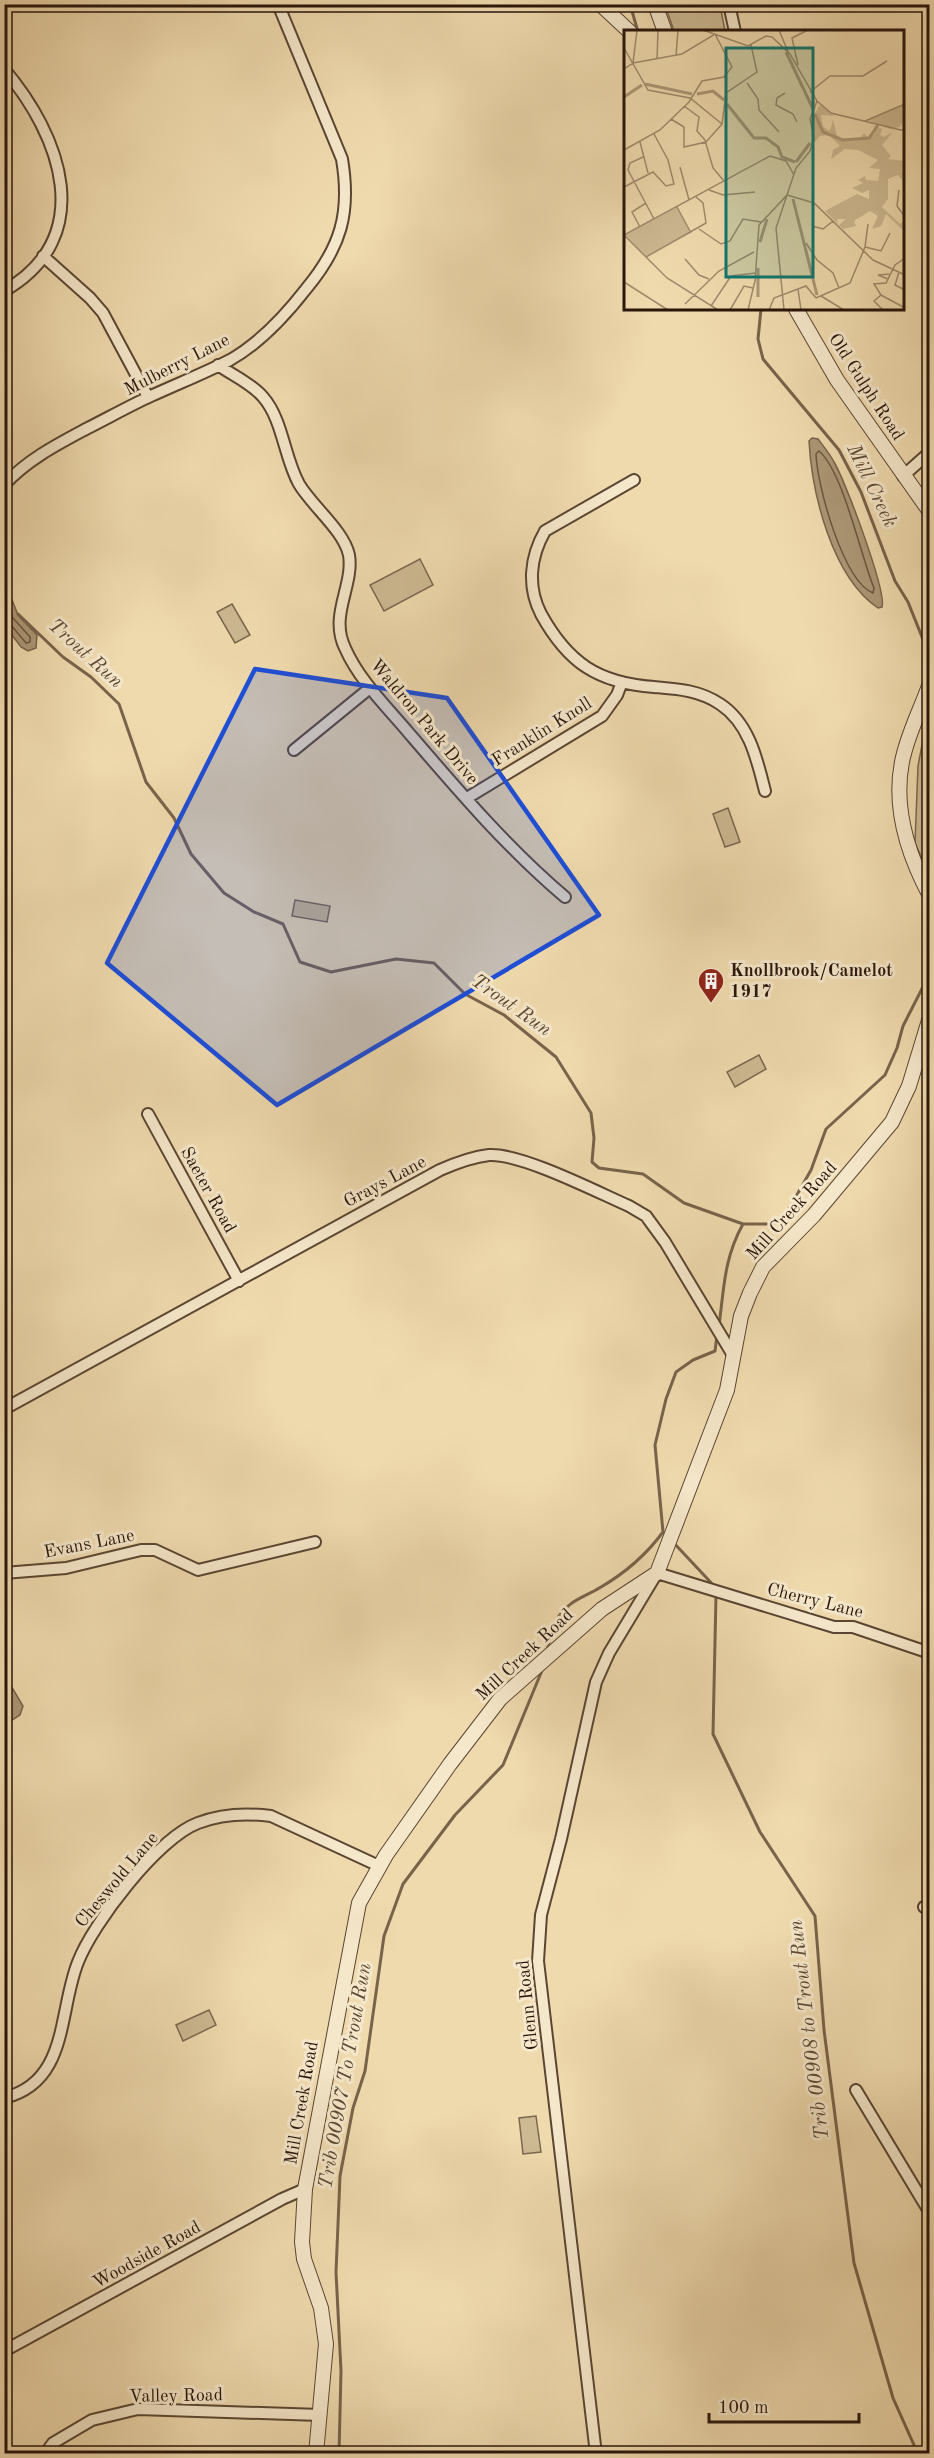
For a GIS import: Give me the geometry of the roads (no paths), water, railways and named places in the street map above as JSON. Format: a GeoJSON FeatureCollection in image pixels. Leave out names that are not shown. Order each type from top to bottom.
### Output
{"type":"FeatureCollection","features":[{"type":"Feature","properties":{"kind":"street","name":"Mulberry Lane"},"geometry":{"type":"LineString","coordinates":[[4,485],[19,469],[34,458],[148,397],[231,359],[290,311],[320,274],[333,252],[345,218],[346,186],[337,143],[278,4]]}},
{"type":"Feature","properties":{"kind":"street"},"geometry":{"type":"LineString","coordinates":[[600,4],[628,30]]}},
{"type":"Feature","properties":{"kind":"street"},"geometry":{"type":"LineString","coordinates":[[655,4],[664,30]]}},
{"type":"Feature","properties":{"kind":"street"},"geometry":{"type":"LineString","coordinates":[[729,4],[735,30]]}},
{"type":"Feature","properties":{"kind":"street"},"geometry":{"type":"LineString","coordinates":[[4,69],[24,95],[39,122],[62,181],[63,201],[60,222],[43,256],[27,273],[4,291]]}},
{"type":"Feature","properties":{"kind":"street"},"geometry":{"type":"LineString","coordinates":[[43,256],[90,298],[103,313],[148,397]]}},
{"type":"Feature","properties":{"kind":"street","name":"Old Gulph Road"},"geometry":{"type":"LineString","coordinates":[[797,310],[837,380],[930,512]]}},
{"type":"Feature","properties":{"kind":"street","name":"Waldron Park Drive"},"geometry":{"type":"LineString","coordinates":[[218,365],[263,397],[272,411],[289,463],[300,486],[344,543],[349,565],[339,611],[340,630],[345,649],[370,688],[528,864],[564,897]]}},
{"type":"Feature","properties":{"kind":"street"},"geometry":{"type":"LineString","coordinates":[[903,476],[930,452]]}},
{"type":"Feature","properties":{"kind":"street"},"geometry":{"type":"LineString","coordinates":[[634,480],[545,531],[536,546],[531,576],[537,606],[566,651],[586,669],[621,682],[689,691],[721,704],[744,729],[758,761],[765,791]]}},
{"type":"Feature","properties":{"kind":"street","name":"Franklin Knoll"},"geometry":{"type":"LineString","coordinates":[[467,798],[602,716],[617,695],[621,682]]}},
{"type":"Feature","properties":{"kind":"street"},"geometry":{"type":"LineString","coordinates":[[930,683],[902,762],[901,799],[904,831],[909,852],[930,896]]}},
{"type":"Feature","properties":{"kind":"street"},"geometry":{"type":"LineString","coordinates":[[294,750],[370,688]]}},
{"type":"Feature","properties":{"kind":"street","name":"Mill Creek Road"},"geometry":{"type":"LineString","coordinates":[[316,2454],[326,2344],[325,2326],[304,2259],[301,2223],[305,2189],[359,1903],[379,1866],[450,1764],[500,1699],[602,1609],[657,1573],[727,1390],[735,1358],[741,1316],[750,1293],[763,1267],[814,1215],[892,1122],[909,1086],[930,1017]]}},
{"type":"Feature","properties":{"kind":"street","name":"Saeter Road"},"geometry":{"type":"LineString","coordinates":[[148,1114],[239,1281]]}},
{"type":"Feature","properties":{"kind":"street","name":"Grays Lane"},"geometry":{"type":"LineString","coordinates":[[4,1409],[440,1170],[468,1158],[491,1155],[516,1158],[630,1206],[646,1216],[665,1242],[735,1358]]}},
{"type":"Feature","properties":{"kind":"street","name":"Evans Lane"},"geometry":{"type":"LineString","coordinates":[[4,1573],[66,1568],[141,1550],[155,1550],[198,1570],[315,1542]]}},
{"type":"Feature","properties":{"kind":"street","name":"Cherry Lane"},"geometry":{"type":"LineString","coordinates":[[657,1573],[834,1627],[853,1627],[930,1653]]}},
{"type":"Feature","properties":{"kind":"street","name":"Glenn Road"},"geometry":{"type":"LineString","coordinates":[[596,2454],[538,1961],[538,1934],[596,1682],[609,1653],[657,1573]]}},
{"type":"Feature","properties":{"kind":"street","name":"Cheswold Lane"},"geometry":{"type":"LineString","coordinates":[[4,2097],[27,2090],[43,2076],[55,2057],[76,1965],[86,1942],[123,1892],[158,1852],[179,1833],[198,1823],[223,1816],[251,1813],[270,1816],[379,1866]]}},
{"type":"Feature","properties":{"kind":"street"},"geometry":{"type":"LineString","coordinates":[[856,2090],[930,2213]]}},
{"type":"Feature","properties":{"kind":"street","name":"Woodside Road"},"geometry":{"type":"LineString","coordinates":[[4,2351],[282,2199],[305,2189]]}},
{"type":"Feature","properties":{"kind":"street","name":"Valley Road"},"geometry":{"type":"LineString","coordinates":[[45,2454],[53,2443],[92,2420],[138,2409],[320,2415]]}},
{"type":"Feature","properties":{"kind":"water"},"geometry":{"type":"Polygon","coordinates":[[[812,438],[818,439],[829,453],[847,490],[872,559],[882,597],[882,607],[878,608],[862,594],[848,576],[827,533],[811,462],[809,441],[812,438]]]}},
{"type":"Feature","properties":{"kind":"water"},"geometry":{"type":"Polygon","coordinates":[[[5,582],[18,615],[37,635],[36,648],[28,651],[21,647],[5,626],[5,582]]]}},
{"type":"Feature","properties":{"kind":"water"},"geometry":{"type":"Polygon","coordinates":[[[4,1674],[23,1706],[20,1715],[6,1724],[4,1674]]]}},
{"type":"Feature","properties":{"kind":"waterway","name":"Mill Creek"},"geometry":{"type":"LineString","coordinates":[[630,4],[637,30]]}},
{"type":"Feature","properties":{"kind":"waterway","name":"Mill Creek"},"geometry":{"type":"LineString","coordinates":[[761,310],[758,339],[763,359],[839,450],[861,492],[895,581],[908,602],[930,657]]}},
{"type":"Feature","properties":{"kind":"waterway","name":"Trout Run"},"geometry":{"type":"LineString","coordinates":[[18,614],[63,657],[91,677],[119,704],[146,782],[174,818],[191,854],[224,893],[254,912],[283,924],[300,962],[331,972],[396,959],[434,963],[465,994],[504,1015],[556,1057],[591,1113],[594,1138],[592,1162],[599,1168],[643,1174],[684,1203],[743,1224],[773,1224],[785,1216],[811,1170],[826,1129],[885,1075],[897,1048],[903,1026],[930,973]]}},
{"type":"Feature","properties":{"kind":"waterway","name":"Trib 00907 To Trout Run"},"geometry":{"type":"LineString","coordinates":[[719,1326],[728,1261],[743,1224]]}},
{"type":"Feature","properties":{"kind":"waterway","name":"Trib 00907 To Trout Run"},"geometry":{"type":"LineString","coordinates":[[547,1650],[555,1622],[566,1608],[627,1570],[663,1532],[655,1445],[666,1399],[676,1372],[693,1360],[715,1351],[717,1335]]}},
{"type":"Feature","properties":{"kind":"waterway","name":"Trib 00908 to Trout Run"},"geometry":{"type":"LineString","coordinates":[[672,1541],[717,1589]]}},
{"type":"Feature","properties":{"kind":"waterway","name":"Trib 00908 to Trout Run"},"geometry":{"type":"LineString","coordinates":[[716,1595],[713,1734],[760,1832],[815,1916],[824,2030],[854,2263],[893,2398],[918,2454]]}},
{"type":"Feature","properties":{"kind":"waterway","name":"Trib 00907 To Trout Run"},"geometry":{"type":"LineString","coordinates":[[339,2454],[341,2371],[336,2272],[340,2176],[353,2108],[365,2071],[384,1936],[403,1884],[455,1815],[503,1765],[543,1668]]}},
{"type":"Feature","properties":{"kind":"place","name":"Knollbrook/Camelot 1917"},"geometry":{"type":"Point","coordinates":[711,1004]}}]}
